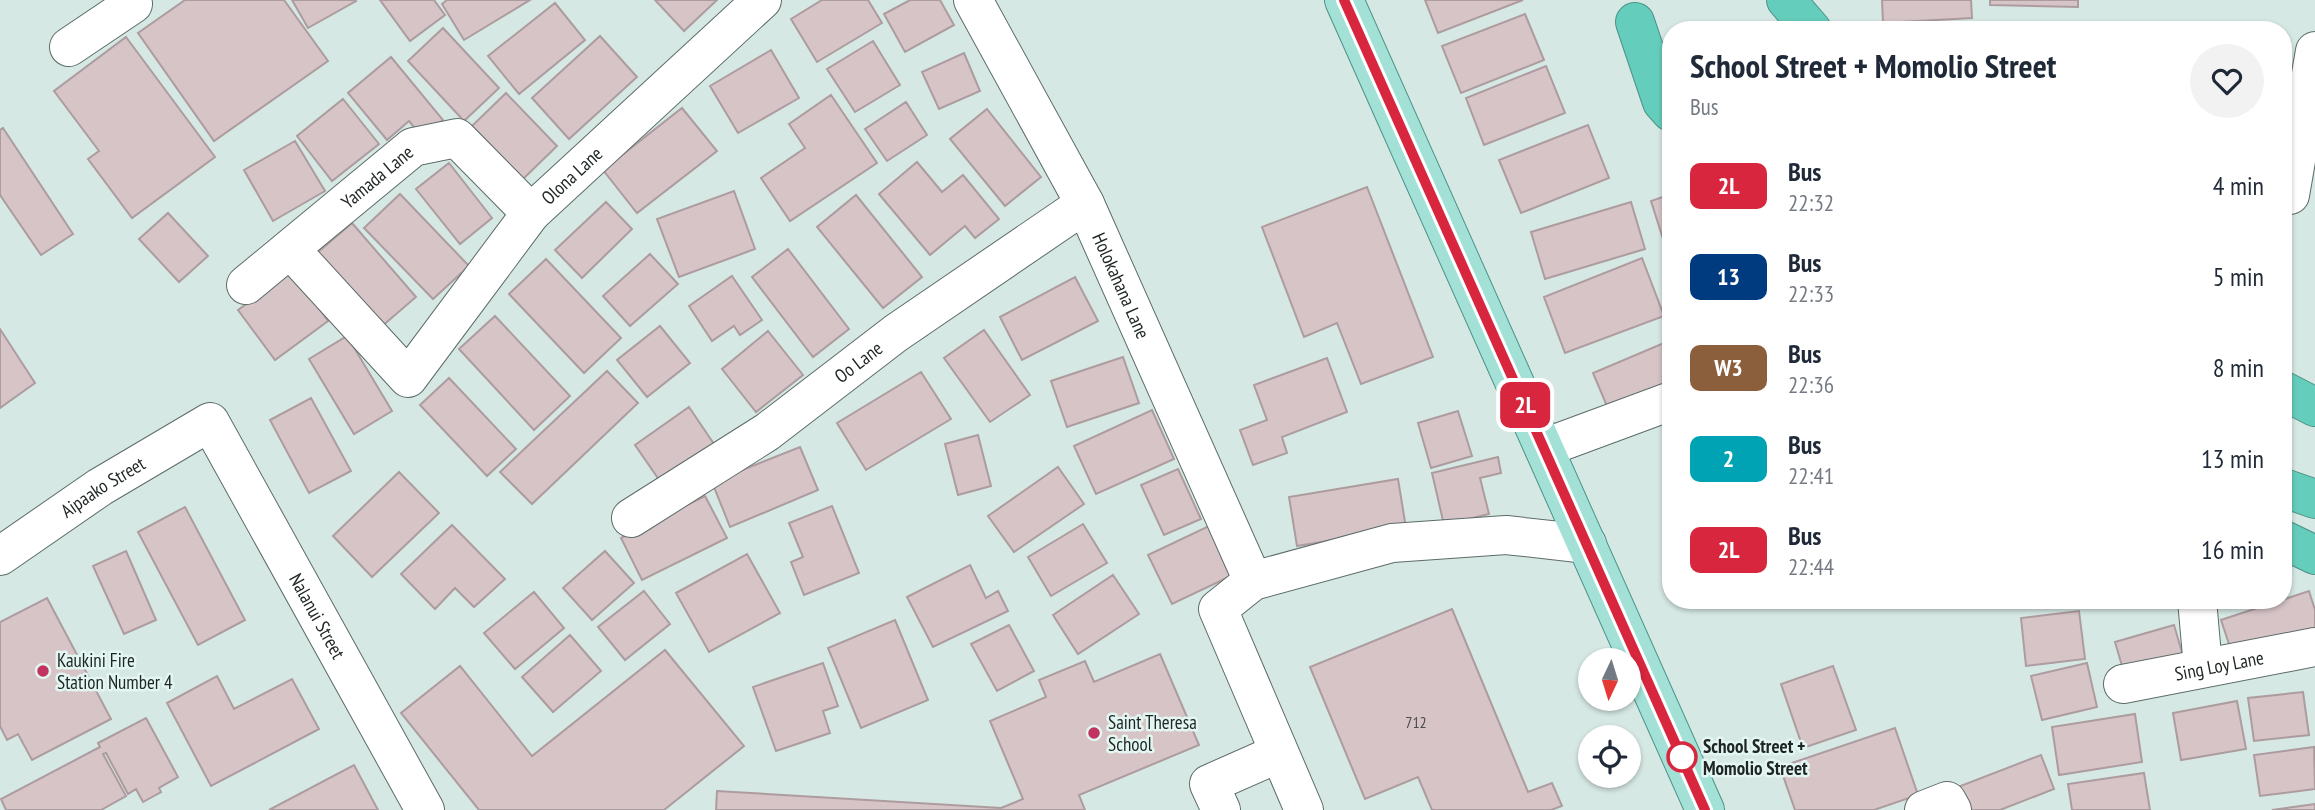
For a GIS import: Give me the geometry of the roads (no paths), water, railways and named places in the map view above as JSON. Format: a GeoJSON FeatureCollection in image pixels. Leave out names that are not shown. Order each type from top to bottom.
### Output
{"type":"FeatureCollection","features":[{"type":"Feature","properties":{"kind":"highway"},"geometry":{"type":"LineString","coordinates":[[1786,0],[1804,21]]}},
{"type":"Feature","properties":{"kind":"highway"},"geometry":{"type":"LineString","coordinates":[[1628,11],[1662,45]]}},
{"type":"Feature","properties":{"kind":"highway"},"geometry":{"type":"LineString","coordinates":[[1628,11],[1662,102]]}},
{"type":"Feature","properties":{"kind":"highway"},"geometry":{"type":"LineString","coordinates":[[2292,491],[2315,499]]}},
{"type":"Feature","properties":{"kind":"highway"},"geometry":{"type":"LineString","coordinates":[[2292,544],[2315,555]]}},
{"type":"Feature","properties":{"kind":"main road"},"geometry":{"type":"LineString","coordinates":[[1344,0],[1705,810]]}},
{"type":"Feature","properties":{"kind":"street"},"geometry":{"type":"LineString","coordinates":[[69,47],[133,4],[131,0]]}},
{"type":"Feature","properties":{"kind":"street","name":"Olona Lane"},"geometry":{"type":"LineString","coordinates":[[290,248],[408,378],[531,213],[762,0]]}},
{"type":"Feature","properties":{"kind":"street","name":"Holokahana Lane"},"geometry":{"type":"LineString","coordinates":[[973,0],[1084,204],[1253,581]]}},
{"type":"Feature","properties":{"kind":"street"},"geometry":{"type":"LineString","coordinates":[[2292,183],[2315,51]]}},
{"type":"Feature","properties":{"kind":"street","name":"Yamada Lane"},"geometry":{"type":"LineString","coordinates":[[246,285],[413,147],[457,138],[531,213]]}},
{"type":"Feature","properties":{"kind":"street","name":"Oo Lane"},"geometry":{"type":"LineString","coordinates":[[631,519],[767,432],[896,332],[1084,204]]}},
{"type":"Feature","properties":{"kind":"street"},"geometry":{"type":"LineString","coordinates":[[1544,448],[1662,404]]}},
{"type":"Feature","properties":{"kind":"street","name":"Aipaako Street"},"geometry":{"type":"LineString","coordinates":[[0,556],[100,487],[210,422]]}},
{"type":"Feature","properties":{"kind":"street","name":"Nalanui Street"},"geometry":{"type":"LineString","coordinates":[[210,422],[425,810]]}},
{"type":"Feature","properties":{"kind":"street"},"geometry":{"type":"LineString","coordinates":[[1304,810],[1217,609],[1253,581],[1392,543],[1506,535],[1587,544]]}},
{"type":"Feature","properties":{"kind":"street"},"geometry":{"type":"LineString","coordinates":[[2198,609],[2203,667]]}},
{"type":"Feature","properties":{"kind":"street","name":"Sing Loy Lane"},"geometry":{"type":"LineString","coordinates":[[2123,684],[2315,647]]}},
{"type":"Feature","properties":{"kind":"street"},"geometry":{"type":"LineString","coordinates":[[1221,810],[1209,784],[1279,753]]}},
{"type":"Feature","properties":{"kind":"street"},"geometry":{"type":"LineString","coordinates":[[1924,810],[1947,800],[1952,810]]}},
{"type":"Feature","properties":{"kind":"place","name":"Kaukini Fire Station Number 4"},"geometry":{"type":"Point","coordinates":[43,671]}},
{"type":"Feature","properties":{"kind":"place","name":"Saint Theresa School"},"geometry":{"type":"Point","coordinates":[1094,733]}},
{"type":"Feature","properties":{"kind":"place","name":"School Street + Momolio Street"},"geometry":{"type":"Point","coordinates":[1682,757]}}]}
